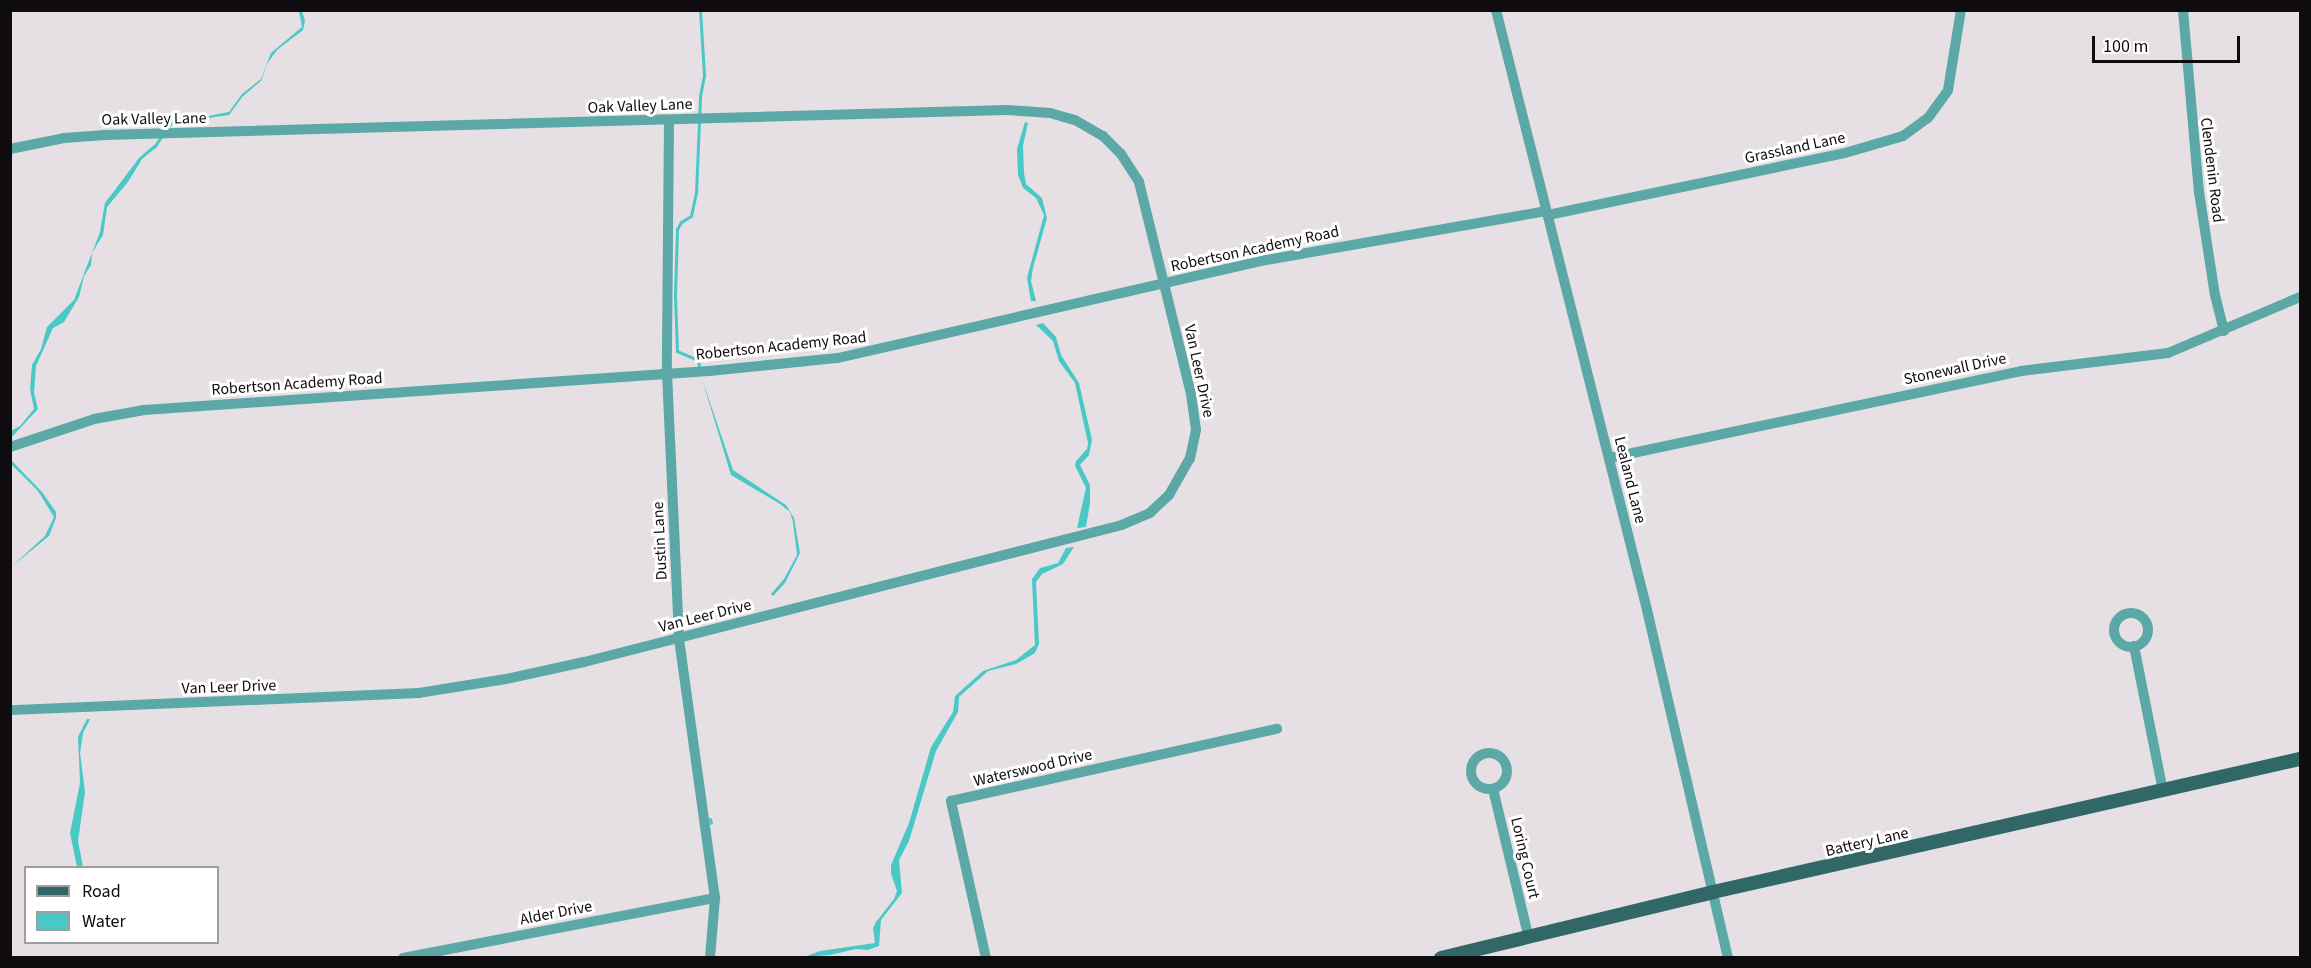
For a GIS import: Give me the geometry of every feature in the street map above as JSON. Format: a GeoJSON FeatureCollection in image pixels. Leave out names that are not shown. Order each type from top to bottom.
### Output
{"type":"FeatureCollection","features":[{"type":"Feature","properties":{"kind":"main road","name":"Battery Lane"},"geometry":{"type":"LineString","coordinates":[[1441,957],[1713,892],[2301,759]]}},
{"type":"Feature","properties":{"kind":"street","name":"Lealand Lane"},"geometry":{"type":"LineString","coordinates":[[1496,10],[1609,458],[1728,957]]}},
{"type":"Feature","properties":{"kind":"street","name":"Grassland Lane"},"geometry":{"type":"LineString","coordinates":[[1547,213],[1845,153],[1903,136],[1928,118],[1948,90],[1960,10]]}},
{"type":"Feature","properties":{"kind":"street","name":"Clendenin Road"},"geometry":{"type":"LineString","coordinates":[[2183,10],[2188,95],[2199,192],[2214,295],[2224,331]]}},
{"type":"Feature","properties":{"kind":"street","name":"Oak Valley Lane"},"geometry":{"type":"LineString","coordinates":[[10,149],[64,138],[96,135],[1037,111],[1069,118],[1086,125],[1110,141],[1133,171],[1145,199],[1165,283]]}},
{"type":"Feature","properties":{"kind":"street","name":"Dustin Lane"},"geometry":{"type":"LineString","coordinates":[[669,120],[667,373],[679,639],[715,898],[710,957]]}},
{"type":"Feature","properties":{"kind":"street","name":"Robertson Academy Road"},"geometry":{"type":"LineString","coordinates":[[10,447],[84,422],[144,410],[667,373],[838,358],[1296,254],[1547,213]]}},
{"type":"Feature","properties":{"kind":"street","name":"Van Leer Drive"},"geometry":{"type":"LineString","coordinates":[[10,710],[419,693],[531,674],[679,639],[1108,529],[1150,513],[1169,495],[1184,474],[1193,448],[1196,430],[1191,394],[1165,283]]}},
{"type":"Feature","properties":{"kind":"street","name":"Stonewall Drive"},"geometry":{"type":"LineString","coordinates":[[1609,458],[2021,371],[2156,356],[2180,350],[2301,297]]}},
{"type":"Feature","properties":{"kind":"street"},"geometry":{"type":"LineString","coordinates":[[2134,646],[2163,791]]}},
{"type":"Feature","properties":{"kind":"street","name":"Waterswood Drive"},"geometry":{"type":"LineString","coordinates":[[986,957],[951,801],[1277,729]]}},
{"type":"Feature","properties":{"kind":"street","name":"Loring Court"},"geometry":{"type":"LineString","coordinates":[[1493,789],[1528,935]]}},
{"type":"Feature","properties":{"kind":"street","name":"Alder Drive"},"geometry":{"type":"LineString","coordinates":[[404,957],[715,898]]}},
{"type":"Feature","properties":{"kind":"water"},"geometry":{"type":"Polygon","coordinates":[[[299,11],[302,11],[305,21],[303,30],[277,50],[267,64],[261,81],[243,96],[229,115],[167,124],[229,112],[242,94],[261,79],[271,53],[302,27],[299,11]]]}},
{"type":"Feature","properties":{"kind":"water"},"geometry":{"type":"Polygon","coordinates":[[[1025,122],[1028,123],[1023,146],[1026,184],[1042,198],[1047,218],[1031,281],[1036,301],[1031,301],[1027,278],[1044,215],[1036,198],[1023,188],[1018,175],[1017,149],[1025,122]]]}},
{"type":"Feature","properties":{"kind":"water"},"geometry":{"type":"Polygon","coordinates":[[[154,145],[159,145],[142,159],[128,182],[107,207],[103,235],[92,253],[91,265],[84,276],[79,297],[64,322],[53,328],[36,366],[34,393],[38,409],[11,438],[11,431],[20,426],[34,409],[30,389],[32,365],[41,349],[47,327],[74,300],[100,232],[105,203],[139,158],[154,145]]]}},
{"type":"Feature","properties":{"kind":"water"},"geometry":{"type":"Polygon","coordinates":[[[1043,323],[1056,337],[1061,355],[1079,383],[1092,440],[1089,455],[1080,465],[1090,485],[1086,527],[1077,528],[1086,488],[1075,466],[1076,461],[1087,449],[1088,443],[1075,383],[1059,361],[1053,341],[1036,325],[1043,323]]]}},
{"type":"Feature","properties":{"kind":"water"},"geometry":{"type":"Polygon","coordinates":[[[702,379],[733,470],[786,505],[794,518],[800,553],[785,583],[773,596],[771,594],[784,579],[797,555],[790,512],[731,475],[702,379]]]}},
{"type":"Feature","properties":{"kind":"water"},"geometry":{"type":"Polygon","coordinates":[[[10,459],[42,492],[56,512],[49,536],[11,567],[45,536],[54,517],[38,491],[11,464],[10,459]]]}},
{"type":"Feature","properties":{"kind":"water"},"geometry":{"type":"Polygon","coordinates":[[[1074,547],[1063,564],[1042,574],[1036,582],[1039,644],[1035,653],[1016,664],[988,671],[959,697],[958,712],[936,751],[909,841],[899,860],[902,893],[881,920],[879,946],[868,950],[856,949],[830,955],[804,957],[820,951],[875,943],[873,928],[894,899],[897,891],[891,874],[891,865],[909,823],[931,747],[953,712],[955,696],[983,671],[1016,660],[1035,645],[1032,579],[1040,568],[1058,563],[1066,548],[1074,547]]]}},
{"type":"Feature","properties":{"kind":"water"},"geometry":{"type":"Polygon","coordinates":[[[87,719],[90,719],[83,733],[80,753],[85,792],[78,841],[83,866],[77,866],[70,833],[80,783],[78,737],[87,719]]]}},
{"type":"Feature","properties":{"kind":"waterway"},"geometry":{"type":"LineString","coordinates":[[699,366],[698,360],[677,351],[675,296],[677,229],[681,222],[691,216],[696,193],[700,96],[704,75],[700,10]]}},
{"type":"Feature","properties":{"kind":"waterway"},"geometry":{"type":"LineString","coordinates":[[165,130],[173,121],[184,120]]}},
{"type":"Feature","properties":{"kind":"waterway"},"geometry":{"type":"LineString","coordinates":[[154,147],[162,135]]}},
{"type":"Feature","properties":{"kind":"waterway"},"geometry":{"type":"LineString","coordinates":[[710,819],[711,823]]}}]}
